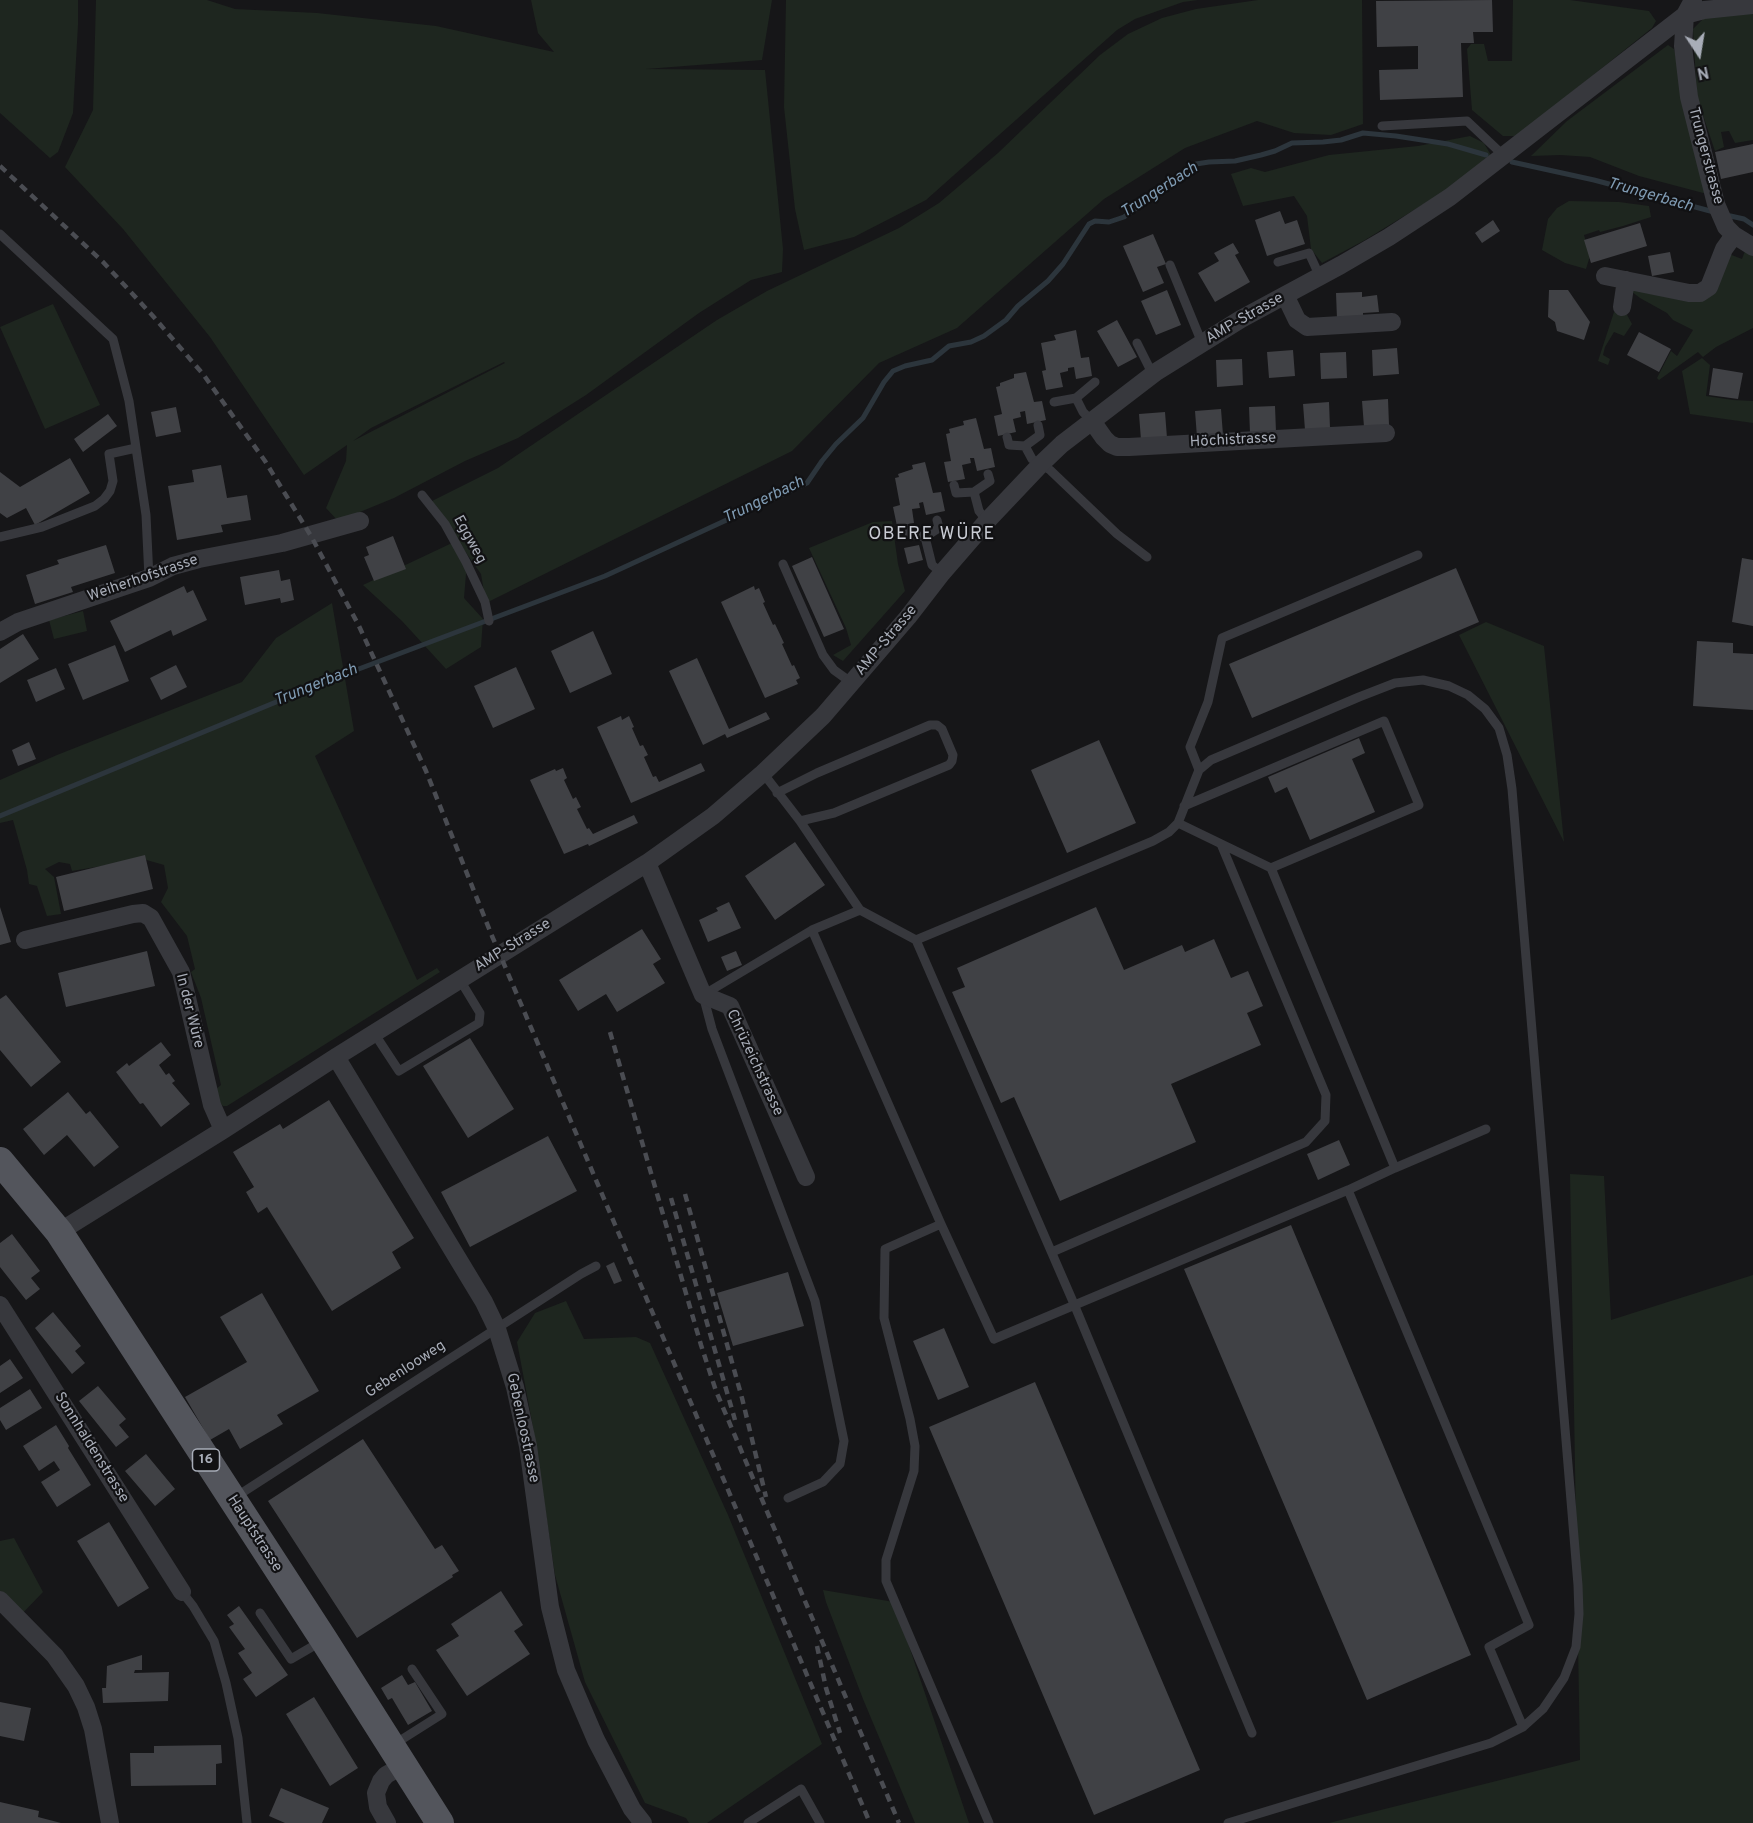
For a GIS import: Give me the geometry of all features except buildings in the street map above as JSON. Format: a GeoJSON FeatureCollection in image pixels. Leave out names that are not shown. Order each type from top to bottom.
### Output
{"type":"FeatureCollection","features":[{"type":"Feature","properties":{"kind":"main road","name":"Hauptstrasse"},"geometry":{"type":"LineString","coordinates":[[0,1161],[59,1232],[440,1823]]}},
{"type":"Feature","properties":{"kind":"street","name":"AMP-Strasse"},"geometry":{"type":"LineString","coordinates":[[59,1232],[647,862],[713,816],[763,773],[823,716],[908,617],[942,573],[1041,464],[1092,421],[1153,375],[1241,319],[1389,237],[1450,197],[1689,8],[1704,10],[1753,5]]}},
{"type":"Feature","properties":{"kind":"street","name":"Trungerstrasse"},"geometry":{"type":"LineString","coordinates":[[1689,8],[1683,46],[1689,97],[1716,204],[1730,231]]}},
{"type":"Feature","properties":{"kind":"street"},"geometry":{"type":"LineString","coordinates":[[1605,276],[1689,293],[1703,292],[1712,282],[1730,231],[1753,247]]}},
{"type":"Feature","properties":{"kind":"street"},"geometry":{"type":"LineString","coordinates":[[1622,307],[1626,280]]}},
{"type":"Feature","properties":{"kind":"street"},"geometry":{"type":"LineString","coordinates":[[1285,295],[1297,320],[1307,327],[1392,322]]}},
{"type":"Feature","properties":{"kind":"street","name":"Höchistrasse"},"geometry":{"type":"LineString","coordinates":[[1092,421],[1110,444],[1118,447],[1386,433]]}},
{"type":"Feature","properties":{"kind":"street","name":"Weiherhofstrasse"},"geometry":{"type":"LineString","coordinates":[[0,632],[18,622],[149,578],[173,566],[282,543],[360,521]]}},
{"type":"Feature","properties":{"kind":"street"},"geometry":{"type":"LineString","coordinates":[[647,862],[703,995]]}},
{"type":"Feature","properties":{"kind":"street","name":"In der Würe"},"geometry":{"type":"LineString","coordinates":[[25,940],[138,913],[151,918],[181,972],[212,1105],[223,1130]]}},
{"type":"Feature","properties":{"kind":"street","name":"Chrüzeichstrasse"},"geometry":{"type":"LineString","coordinates":[[703,995],[730,1006],[806,1177]]}},
{"type":"Feature","properties":{"kind":"street","name":"Gebenloostrasse"},"geometry":{"type":"LineString","coordinates":[[336,1057],[484,1302],[497,1329],[515,1387],[528,1446],[550,1607],[566,1670],[596,1740],[633,1809],[643,1823]]}},
{"type":"Feature","properties":{"kind":"street","name":"Sonnhaldenstrasse"},"geometry":{"type":"LineString","coordinates":[[0,1305],[182,1592]]}},
{"type":"Feature","properties":{"kind":"street"},"geometry":{"type":"LineString","coordinates":[[0,1600],[55,1656],[76,1686],[93,1729],[110,1823]]}},
{"type":"Feature","properties":{"kind":"street"},"geometry":{"type":"LineString","coordinates":[[387,1823],[378,1807],[376,1793],[397,1755]]}},
{"type":"Feature","properties":{"kind":"lane"},"geometry":{"type":"LineString","coordinates":[[1382,126],[1467,121],[1504,156]]}},
{"type":"Feature","properties":{"kind":"lane"},"geometry":{"type":"LineString","coordinates":[[0,234],[113,339],[129,401],[146,515],[149,578]]}},
{"type":"Feature","properties":{"kind":"lane"},"geometry":{"type":"LineString","coordinates":[[1278,262],[1309,252],[1320,277]]}},
{"type":"Feature","properties":{"kind":"lane"},"geometry":{"type":"LineString","coordinates":[[1170,265],[1202,343]]}},
{"type":"Feature","properties":{"kind":"lane"},"geometry":{"type":"LineString","coordinates":[[1137,343],[1153,375]]}},
{"type":"Feature","properties":{"kind":"lane"},"geometry":{"type":"LineString","coordinates":[[1054,402],[1076,398],[1095,382]]}},
{"type":"Feature","properties":{"kind":"lane"},"geometry":{"type":"LineString","coordinates":[[1076,398],[1083,412],[1092,421]]}},
{"type":"Feature","properties":{"kind":"lane"},"geometry":{"type":"LineString","coordinates":[[1007,437],[1009,445],[1024,446],[1040,435],[1038,425]]}},
{"type":"Feature","properties":{"kind":"lane"},"geometry":{"type":"LineString","coordinates":[[1024,446],[1032,459],[1050,470],[1117,534],[1147,557]]}},
{"type":"Feature","properties":{"kind":"lane"},"geometry":{"type":"LineString","coordinates":[[0,537],[42,527],[95,506],[104,499],[113,481],[109,454],[136,448]]}},
{"type":"Feature","properties":{"kind":"lane"},"geometry":{"type":"LineString","coordinates":[[954,485],[956,493],[974,492],[990,482],[988,474]]}},
{"type":"Feature","properties":{"kind":"lane"},"geometry":{"type":"LineString","coordinates":[[974,492],[979,511],[987,521]]}},
{"type":"Feature","properties":{"kind":"lane","name":"Eggweg"},"geometry":{"type":"LineString","coordinates":[[422,495],[445,524],[466,562],[485,602],[489,621]]}},
{"type":"Feature","properties":{"kind":"lane"},"geometry":{"type":"LineString","coordinates":[[908,529],[909,534],[925,537],[939,528],[937,520]]}},
{"type":"Feature","properties":{"kind":"lane"},"geometry":{"type":"LineString","coordinates":[[925,537],[932,565],[942,573]]}},
{"type":"Feature","properties":{"kind":"lane"},"geometry":{"type":"LineString","coordinates":[[1199,770],[1190,747],[1208,702],[1222,638],[1418,555]]}},
{"type":"Feature","properties":{"kind":"lane"},"geometry":{"type":"LineString","coordinates":[[783,564],[823,655],[834,670],[852,684]]}},
{"type":"Feature","properties":{"kind":"lane"},"geometry":{"type":"LineString","coordinates":[[916,940],[1153,841],[1169,832],[1178,822],[1199,770],[1211,760],[1395,683],[1423,681],[1449,686],[1468,695],[1485,709],[1499,728],[1508,755],[1512,789],[1578,1585],[1579,1614],[1575,1647],[1564,1678],[1543,1709],[1522,1727],[1491,1743],[1228,1823]]}},
{"type":"Feature","properties":{"kind":"lane"},"geometry":{"type":"LineString","coordinates":[[1184,806],[1384,721],[1419,805],[1271,868]]}},
{"type":"Feature","properties":{"kind":"lane"},"geometry":{"type":"LineString","coordinates":[[777,793],[817,773],[930,725],[937,725],[942,729],[953,755],[949,765],[834,813],[800,821]]}},
{"type":"Feature","properties":{"kind":"lane"},"geometry":{"type":"LineString","coordinates":[[763,773],[800,821],[860,910],[916,940],[1052,1252],[1252,1732]]}},
{"type":"Feature","properties":{"kind":"lane"},"geometry":{"type":"LineString","coordinates":[[1178,822],[1271,868],[1395,1168]]}},
{"type":"Feature","properties":{"kind":"lane"},"geometry":{"type":"LineString","coordinates":[[1052,1252],[1306,1142],[1325,1121],[1326,1095],[1221,844]]}},
{"type":"Feature","properties":{"kind":"lane"},"geometry":{"type":"LineString","coordinates":[[788,1498],[823,1482],[840,1464],[844,1441],[815,1301],[712,1029],[703,995],[812,930],[860,910]]}},
{"type":"Feature","properties":{"kind":"lane"},"geometry":{"type":"LineString","coordinates":[[812,930],[994,1339],[1486,1130]]}},
{"type":"Feature","properties":{"kind":"lane"},"geometry":{"type":"LineString","coordinates":[[374,1033],[399,1071],[479,1023],[480,1013],[460,980]]}},
{"type":"Feature","properties":{"kind":"lane"},"geometry":{"type":"LineString","coordinates":[[1348,1190],[1529,1625],[1489,1647],[1522,1727]]}},
{"type":"Feature","properties":{"kind":"lane"},"geometry":{"type":"LineString","coordinates":[[941,1224],[885,1249],[884,1318],[915,1446],[914,1472],[886,1560],[886,1581],[989,1823]]}},
{"type":"Feature","properties":{"kind":"lane","name":"Gebenlooweg"},"geometry":{"type":"LineString","coordinates":[[232,1500],[596,1266]]}},
{"type":"Feature","properties":{"kind":"lane"},"geometry":{"type":"LineString","coordinates":[[182,1592],[214,1641],[238,1738],[247,1823]]}},
{"type":"Feature","properties":{"kind":"lane"},"geometry":{"type":"LineString","coordinates":[[260,1612],[291,1659],[324,1640]]}},
{"type":"Feature","properties":{"kind":"lane"},"geometry":{"type":"LineString","coordinates":[[397,1755],[442,1714],[412,1669]]}},
{"type":"Feature","properties":{"kind":"lane"},"geometry":{"type":"LineString","coordinates":[[748,1823],[801,1789],[820,1823]]}},
{"type":"Feature","properties":{"kind":"shaded area"},"geometry":{"type":"Polygon","coordinates":[[[0,0],[78,0],[73,113],[58,152],[50,158],[0,113],[0,0]]]}},
{"type":"Feature","properties":{"kind":"shaded area"},"geometry":{"type":"Polygon","coordinates":[[[96,0],[207,0],[235,9],[317,13],[436,26],[554,52],[538,33],[531,0],[772,0],[762,60],[646,69],[765,70],[783,249],[782,272],[751,280],[699,313],[586,395],[518,438],[465,461],[394,498],[338,521],[326,508],[346,461],[347,445],[304,475],[210,337],[123,229],[65,167],[93,110],[96,0]],[[505,363],[371,428],[353,441],[505,363]]]}},
{"type":"Feature","properties":{"kind":"shaded area"},"geometry":{"type":"Polygon","coordinates":[[[786,0],[1198,0],[1183,2],[1135,19],[1117,30],[926,200],[854,237],[804,250],[795,209],[784,107],[786,0]]]}},
{"type":"Feature","properties":{"kind":"shaded area"},"geometry":{"type":"Polygon","coordinates":[[[1258,0],[1362,0],[1363,124],[1331,135],[1294,133],[1257,121],[1185,148],[1104,199],[957,328],[879,363],[792,451],[486,603],[481,574],[430,502],[498,468],[717,320],[767,291],[899,228],[939,203],[998,153],[1100,55],[1128,34],[1162,18],[1196,9],[1258,0]]]}},
{"type":"Feature","properties":{"kind":"shaded area"},"geometry":{"type":"Polygon","coordinates":[[[1513,0],[1570,0],[1649,11],[1656,21],[1652,28],[1517,136],[1503,136],[1472,110],[1467,49],[1471,44],[1484,44],[1488,61],[1512,61],[1513,0]]]}},
{"type":"Feature","properties":{"kind":"shaded area"},"geometry":{"type":"Polygon","coordinates":[[[1753,13],[1753,140],[1735,143],[1729,131],[1721,132],[1724,147],[1715,151],[1697,97],[1693,29],[1708,14],[1753,13]]]}},
{"type":"Feature","properties":{"kind":"shaded area"},"geometry":{"type":"Polygon","coordinates":[[[1668,45],[1674,49],[1707,194],[1639,176],[1590,157],[1531,156],[1567,121],[1668,45]]]}},
{"type":"Feature","properties":{"kind":"shaded area"},"geometry":{"type":"Polygon","coordinates":[[[1470,136],[1484,143],[1493,159],[1365,240],[1322,263],[1311,249],[1307,216],[1294,196],[1243,206],[1231,174],[1251,168],[1265,172],[1329,155],[1418,146],[1470,136]]]}},
{"type":"Feature","properties":{"kind":"shaded area"},"geometry":{"type":"Polygon","coordinates":[[[1569,201],[1619,202],[1649,206],[1651,217],[1584,235],[1590,256],[1586,269],[1565,263],[1542,250],[1548,219],[1557,208],[1569,201]]]}},
{"type":"Feature","properties":{"kind":"shaded area"},"geometry":{"type":"Polygon","coordinates":[[[1745,251],[1753,255],[1753,328],[1716,347],[1703,357],[1698,352],[1659,380],[1657,378],[1671,351],[1677,356],[1693,330],[1640,298],[1632,292],[1633,290],[1690,300],[1729,254],[1742,259],[1745,251]]]}},
{"type":"Feature","properties":{"kind":"shaded area"},"geometry":{"type":"Polygon","coordinates":[[[53,304],[100,405],[45,429],[0,327],[53,304]]]}},
{"type":"Feature","properties":{"kind":"shaded area"},"geometry":{"type":"Polygon","coordinates":[[[1614,312],[1626,313],[1632,324],[1624,336],[1614,332],[1605,347],[1603,355],[1610,359],[1608,365],[1598,361],[1614,312]]]}},
{"type":"Feature","properties":{"kind":"shaded area"},"geometry":{"type":"Polygon","coordinates":[[[1702,358],[1710,365],[1706,396],[1753,401],[1753,423],[1690,414],[1682,371],[1702,358]]]}},
{"type":"Feature","properties":{"kind":"shaded area"},"geometry":{"type":"Polygon","coordinates":[[[892,521],[898,564],[905,591],[843,661],[833,655],[851,645],[846,628],[809,548],[873,522],[892,521]]]}},
{"type":"Feature","properties":{"kind":"shaded area"},"geometry":{"type":"Polygon","coordinates":[[[452,543],[467,562],[464,598],[483,619],[481,647],[446,669],[402,621],[363,585],[452,543]]]}},
{"type":"Feature","properties":{"kind":"shaded area"},"geometry":{"type":"Polygon","coordinates":[[[332,603],[354,731],[315,756],[417,980],[437,968],[440,972],[227,1106],[223,1106],[215,1090],[221,1085],[201,998],[191,972],[195,969],[187,936],[161,902],[168,888],[164,865],[143,859],[72,871],[70,864],[59,862],[45,869],[54,877],[61,914],[47,916],[37,886],[29,884],[13,820],[0,823],[0,780],[242,682],[276,638],[332,603]]]}},
{"type":"Feature","properties":{"kind":"shaded area"},"geometry":{"type":"Polygon","coordinates":[[[83,611],[87,631],[54,639],[49,620],[83,611]]]}},
{"type":"Feature","properties":{"kind":"shaded area"},"geometry":{"type":"Polygon","coordinates":[[[1486,622],[1544,646],[1564,842],[1459,635],[1486,622]]]}},
{"type":"Feature","properties":{"kind":"shaded area"},"geometry":{"type":"Polygon","coordinates":[[[1570,1174],[1604,1176],[1611,1320],[1753,1275],[1753,1823],[1329,1823],[1580,1760],[1570,1174]]]}},
{"type":"Feature","properties":{"kind":"shaded area"},"geometry":{"type":"Polygon","coordinates":[[[566,1301],[584,1339],[636,1337],[650,1343],[728,1515],[822,1744],[707,1823],[689,1823],[686,1818],[645,1803],[585,1682],[555,1575],[533,1427],[517,1342],[535,1313],[566,1301]]]}},
{"type":"Feature","properties":{"kind":"shaded area"},"geometry":{"type":"Polygon","coordinates":[[[14,1538],[43,1592],[18,1618],[0,1595],[0,1541],[14,1538]]]}},
{"type":"Feature","properties":{"kind":"shaded area"},"geometry":{"type":"Polygon","coordinates":[[[823,1590],[894,1602],[969,1823],[915,1823],[863,1699],[823,1590]]]}},
{"type":"Feature","properties":{"kind":"waterway","name":"Trungerbach"},"geometry":{"type":"LineString","coordinates":[[0,816],[327,681],[605,576],[807,483],[836,444],[863,418],[893,371],[932,360],[949,346],[971,342],[984,336],[1006,320],[1018,306],[1048,281],[1063,264],[1089,224],[1095,221],[1109,222],[1124,217],[1196,164],[1235,161],[1275,151],[1292,143],[1341,140],[1363,133],[1448,144],[1486,155]]}},
{"type":"Feature","properties":{"kind":"waterway","name":"Trungerbach"},"geometry":{"type":"LineString","coordinates":[[1512,162],[1594,180],[1714,212]]}},
{"type":"Feature","properties":{"kind":"waterway","name":"Trungerbach"},"geometry":{"type":"LineString","coordinates":[[1726,215],[1744,219],[1753,225]]}},
{"type":"Feature","properties":{"kind":"railway"},"geometry":{"type":"LineString","coordinates":[[0,166],[103,262],[203,374],[265,461],[311,536],[359,626],[426,771],[492,936],[870,1823]]}},
{"type":"Feature","properties":{"kind":"railway"},"geometry":{"type":"LineString","coordinates":[[610,1032],[716,1391],[899,1823]]}},
{"type":"Feature","properties":{"kind":"railway"},"geometry":{"type":"LineString","coordinates":[[685,1194],[742,1398],[766,1497]]}},
{"type":"Feature","properties":{"kind":"railway"},"geometry":{"type":"LineString","coordinates":[[671,1198],[735,1420]]}},
{"type":"Feature","properties":{"kind":"railway"},"geometry":{"type":"LineString","coordinates":[[817,1646],[826,1688],[840,1733]]}},
{"type":"Feature","properties":{"kind":"district","name":"OBERE WÜRE"},"geometry":{"type":"Point","coordinates":[932,535]}}]}
